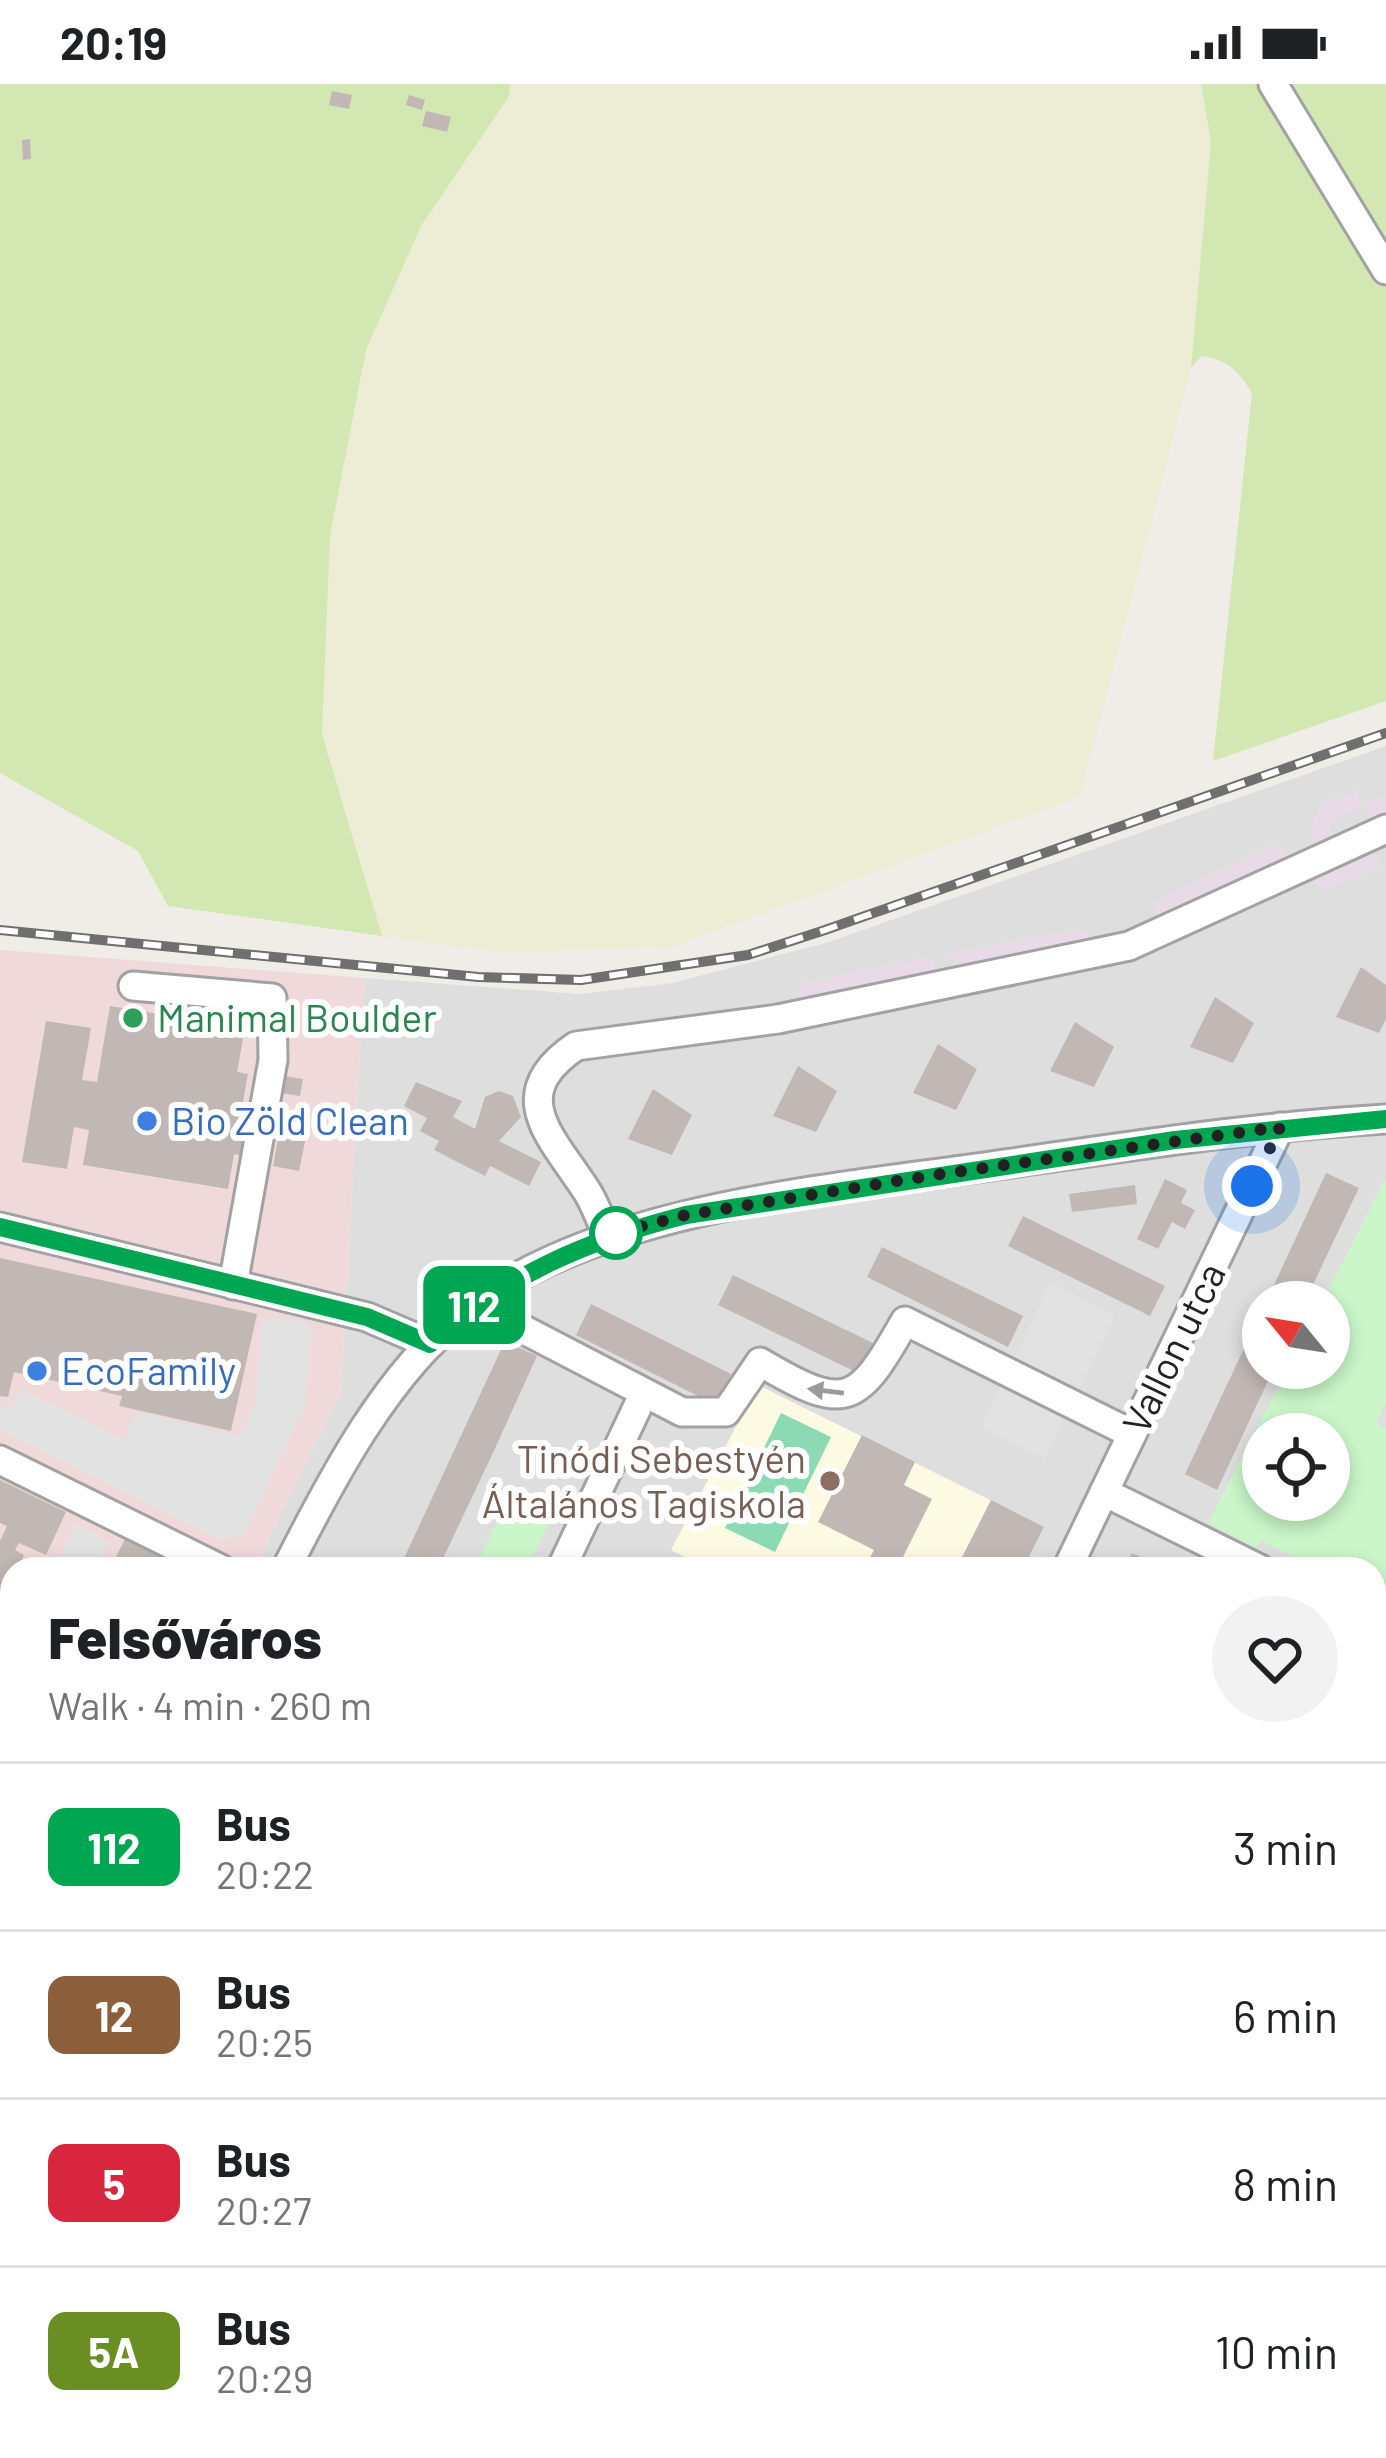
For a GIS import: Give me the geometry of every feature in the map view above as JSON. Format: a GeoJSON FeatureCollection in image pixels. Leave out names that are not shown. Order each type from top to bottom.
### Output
{"type":"FeatureCollection","features":[{"type":"Feature","properties":{"kind":"street"},"geometry":{"type":"LineString","coordinates":[[1273,84],[1386,270]]}},
{"type":"Feature","properties":{"kind":"street"},"geometry":{"type":"LineString","coordinates":[[608,1235],[586,1191],[550,1144],[542,1120],[538,1090],[548,1064],[576,1046],[778,1018],[1129,946],[1386,829]]}},
{"type":"Feature","properties":{"kind":"street"},"geometry":{"type":"LineString","coordinates":[[133,986],[272,998],[273,1060],[233,1285]]}},
{"type":"Feature","properties":{"kind":"street"},"geometry":{"type":"LineString","coordinates":[[292,1557],[321,1498],[395,1386],[430,1344],[490,1294],[608,1235],[686,1215],[941,1174],[1280,1127],[1386,1119]]}},
{"type":"Feature","properties":{"kind":"street","name":"Vallon utca"},"geometry":{"type":"LineString","coordinates":[[1073,1557],[1280,1127]]}},
{"type":"Feature","properties":{"kind":"street"},"geometry":{"type":"LineString","coordinates":[[0,1227],[367,1317],[430,1344]]}},
{"type":"Feature","properties":{"kind":"street"},"geometry":{"type":"LineString","coordinates":[[490,1294],[507,1321],[682,1412],[726,1412],[760,1362],[813,1393],[850,1394],[873,1377],[905,1321],[1132,1434]]}},
{"type":"Feature","properties":{"kind":"street"},"geometry":{"type":"LineString","coordinates":[[567,1557],[644,1393]]}},
{"type":"Feature","properties":{"kind":"street"},"geometry":{"type":"LineString","coordinates":[[0,1460],[197,1557]]}},
{"type":"Feature","properties":{"kind":"street"},"geometry":{"type":"LineString","coordinates":[[1104,1492],[1227,1557]]}},
{"type":"Feature","properties":{"kind":"shaded area"},"geometry":{"type":"Polygon","coordinates":[[[1386,746],[1386,1557],[260,1557],[341,1391],[364,978],[581,994],[672,983],[826,943],[1386,746]]]}},
{"type":"Feature","properties":{"kind":"shaded area"},"geometry":{"type":"Polygon","coordinates":[[[1355,790],[1362,806],[1386,796],[1386,813],[1369,820],[1363,808],[1329,823],[1334,836],[1314,845],[1309,833],[1320,805],[1355,790]]]}},
{"type":"Feature","properties":{"kind":"shaded area"},"geometry":{"type":"Polygon","coordinates":[[[1280,842],[1288,858],[1161,919],[1153,903],[1280,842]]]}},
{"type":"Feature","properties":{"kind":"shaded area"},"geometry":{"type":"Polygon","coordinates":[[[1372,846],[1381,864],[1321,892],[1312,874],[1372,846]]]}},
{"type":"Feature","properties":{"kind":"shaded area"},"geometry":{"type":"Polygon","coordinates":[[[1089,928],[1091,943],[954,968],[951,953],[1089,928]]]}},
{"type":"Feature","properties":{"kind":"shaded area"},"geometry":{"type":"Polygon","coordinates":[[[0,950],[364,978],[341,1391],[260,1557],[0,1557],[0,950]]]}},
{"type":"Feature","properties":{"kind":"shaded area"},"geometry":{"type":"Polygon","coordinates":[[[932,956],[935,972],[800,1001],[797,985],[932,956]]]}},
{"type":"Feature","properties":{"kind":"shaded area"},"geometry":{"type":"Polygon","coordinates":[[[1050,1283],[1115,1315],[1045,1459],[980,1427],[1050,1283]]]}},
{"type":"Feature","properties":{"kind":"shaded area"},"geometry":{"type":"Polygon","coordinates":[[[262,1318],[311,1322],[305,1404],[245,1532],[221,1540],[0,1430],[0,1405],[10,1409],[20,1389],[124,1440],[138,1412],[240,1436],[256,1402],[262,1318]]]}},
{"type":"Feature","properties":{"kind":"shaded area","name":"Tinódi Sebestyén Általános Tagiskola"},"geometry":{"type":"Polygon","coordinates":[[[758,1385],[1044,1527],[1029,1557],[685,1557],[671,1550],[758,1385]]]}},
{"type":"Feature","properties":{"kind":"shaded area"},"geometry":{"type":"Polygon","coordinates":[[[76,1523],[111,1543],[103,1557],[59,1557],[76,1523]]]}},
{"type":"Feature","properties":{"kind":"green space"},"geometry":{"type":"Polygon","coordinates":[[[0,84],[511,84],[508,98],[421,226],[366,350],[330,536],[322,734],[382,936],[168,906],[138,851],[0,773],[0,84]]]}},
{"type":"Feature","properties":{"kind":"green space"},"geometry":{"type":"Polygon","coordinates":[[[511,84],[1201,84],[1211,142],[1191,368],[1080,796],[671,947],[500,952],[382,936],[322,734],[330,536],[366,350],[421,226],[508,98],[511,84]]]}},
{"type":"Feature","properties":{"kind":"green space"},"geometry":{"type":"Polygon","coordinates":[[[1201,84],[1386,84],[1386,701],[1213,761],[1252,393],[1237,372],[1218,360],[1201,356],[1191,368],[1211,142],[1201,84]]]}},
{"type":"Feature","properties":{"kind":"green space"},"geometry":{"type":"Polygon","coordinates":[[[1386,1178],[1386,1403],[1376,1423],[1386,1429],[1386,1557],[1294,1557],[1261,1540],[1256,1548],[1208,1523],[1242,1457],[1242,1521],[1350,1521],[1350,1413],[1265,1413],[1277,1389],[1350,1389],[1350,1281],[1333,1281],[1386,1178]]]}},
{"type":"Feature","properties":{"kind":"green space"},"geometry":{"type":"Polygon","coordinates":[[[781,1413],[831,1437],[775,1552],[725,1528],[781,1413]]]}},
{"type":"Feature","properties":{"kind":"green space"},"geometry":{"type":"Polygon","coordinates":[[[514,1490],[555,1511],[532,1557],[480,1557],[514,1490]]]}},
{"type":"Feature","properties":{"kind":"building"},"geometry":{"type":"Polygon","coordinates":[[[332,91],[352,95],[349,109],[329,105],[332,91]]]}},
{"type":"Feature","properties":{"kind":"building"},"geometry":{"type":"Polygon","coordinates":[[[409,95],[425,100],[422,110],[406,105],[409,95]]]}},
{"type":"Feature","properties":{"kind":"building"},"geometry":{"type":"Polygon","coordinates":[[[426,111],[451,117],[447,132],[422,126],[426,111]]]}},
{"type":"Feature","properties":{"kind":"building"},"geometry":{"type":"Polygon","coordinates":[[[30,139],[31,159],[23,160],[22,140],[30,139]]]}},
{"type":"Feature","properties":{"kind":"building"},"geometry":{"type":"Polygon","coordinates":[[[1361,967],[1386,985],[1386,1019],[1379,1033],[1336,1017],[1361,967]]]}},
{"type":"Feature","properties":{"kind":"building"},"geometry":{"type":"Polygon","coordinates":[[[1215,997],[1254,1023],[1233,1063],[1190,1047],[1215,997]]]}},
{"type":"Feature","properties":{"kind":"building"},"geometry":{"type":"Polygon","coordinates":[[[110,1006],[245,1028],[237,1072],[248,1074],[242,1107],[257,1109],[249,1157],[234,1154],[228,1189],[83,1165],[89,1130],[74,1127],[67,1169],[22,1162],[46,1021],[91,1028],[82,1080],[97,1082],[110,1006]]]}},
{"type":"Feature","properties":{"kind":"building"},"geometry":{"type":"Polygon","coordinates":[[[1075,1022],[1114,1047],[1094,1087],[1050,1071],[1075,1022]]]}},
{"type":"Feature","properties":{"kind":"building"},"geometry":{"type":"Polygon","coordinates":[[[938,1044],[977,1069],[956,1110],[913,1093],[938,1044]]]}},
{"type":"Feature","properties":{"kind":"building"},"geometry":{"type":"Polygon","coordinates":[[[798,1066],[837,1091],[816,1132],[773,1116],[798,1066]]]}},
{"type":"Feature","properties":{"kind":"building"},"geometry":{"type":"Polygon","coordinates":[[[284,1076],[303,1079],[300,1096],[281,1093],[284,1076]]]}},
{"type":"Feature","properties":{"kind":"building"},"geometry":{"type":"Polygon","coordinates":[[[416,1082],[462,1101],[453,1117],[475,1129],[485,1097],[499,1091],[513,1096],[521,1117],[499,1141],[541,1162],[529,1186],[490,1166],[485,1176],[434,1150],[439,1141],[420,1131],[427,1118],[404,1106],[416,1082]]]}},
{"type":"Feature","properties":{"kind":"building"},"geometry":{"type":"Polygon","coordinates":[[[653,1089],[692,1115],[672,1155],[628,1139],[653,1089]]]}},
{"type":"Feature","properties":{"kind":"building"},"geometry":{"type":"Polygon","coordinates":[[[283,1113],[310,1118],[299,1171],[273,1166],[283,1113]]]}},
{"type":"Feature","properties":{"kind":"building"},"geometry":{"type":"Polygon","coordinates":[[[1326,1173],[1359,1188],[1315,1281],[1276,1281],[1326,1173]]]}},
{"type":"Feature","properties":{"kind":"building"},"geometry":{"type":"Polygon","coordinates":[[[1165,1179],[1187,1190],[1181,1203],[1195,1210],[1185,1229],[1172,1222],[1158,1249],[1137,1239],[1165,1179]]]}},
{"type":"Feature","properties":{"kind":"building"},"geometry":{"type":"Polygon","coordinates":[[[1135,1185],[1137,1204],[1072,1212],[1069,1194],[1135,1185]]]}},
{"type":"Feature","properties":{"kind":"building"},"geometry":{"type":"Polygon","coordinates":[[[1023,1216],[1165,1286],[1150,1316],[1008,1246],[1023,1216]]]}},
{"type":"Feature","properties":{"kind":"building"},"geometry":{"type":"Polygon","coordinates":[[[882,1247],[1023,1316],[1008,1347],[867,1277],[882,1247]]]}},
{"type":"Feature","properties":{"kind":"building"},"geometry":{"type":"Polygon","coordinates":[[[0,1258],[257,1314],[231,1431],[119,1406],[122,1396],[14,1372],[8,1397],[0,1396],[0,1258]]]}},
{"type":"Feature","properties":{"kind":"building"},"geometry":{"type":"Polygon","coordinates":[[[733,1275],[875,1344],[860,1374],[718,1305],[733,1275]]]}},
{"type":"Feature","properties":{"kind":"building"},"geometry":{"type":"Polygon","coordinates":[[[591,1304],[731,1374],[716,1405],[576,1335],[591,1304]]]}},
{"type":"Feature","properties":{"kind":"building"},"geometry":{"type":"Polygon","coordinates":[[[505,1341],[537,1356],[444,1557],[405,1557],[505,1341]]]}},
{"type":"Feature","properties":{"kind":"building"},"geometry":{"type":"Polygon","coordinates":[[[1242,1353],[1242,1389],[1264,1389],[1253,1413],[1242,1413],[1242,1436],[1217,1490],[1185,1474],[1242,1353]]]}},
{"type":"Feature","properties":{"kind":"building"},"geometry":{"type":"Polygon","coordinates":[[[862,1435],[915,1462],[904,1485],[932,1499],[903,1557],[870,1557],[874,1550],[818,1522],[862,1435]]]}},
{"type":"Feature","properties":{"kind":"building"},"geometry":{"type":"Polygon","coordinates":[[[0,1480],[66,1512],[46,1555],[19,1543],[15,1550],[23,1557],[0,1557],[7,1526],[0,1523],[0,1480]]]}},
{"type":"Feature","properties":{"kind":"building"},"geometry":{"type":"Polygon","coordinates":[[[991,1500],[1044,1527],[1029,1557],[962,1557],[991,1500]]]}},
{"type":"Feature","properties":{"kind":"building"},"geometry":{"type":"Polygon","coordinates":[[[125,1539],[160,1557],[116,1557],[125,1539]]]}},
{"type":"Feature","properties":{"kind":"railway"},"geometry":{"type":"LineString","coordinates":[[0,930],[478,977],[581,980],[748,955],[1386,733]]}},
{"type":"Feature","properties":{"kind":"bus line","name":"112"},"geometry":{"type":"LineString","coordinates":[[0,1227],[367,1317],[430,1344],[468,1309],[557,1256],[608,1235],[686,1215],[1175,1140],[1386,1119]]}},
{"type":"Feature","properties":{"kind":"place","name":"Manimal Boulder"},"geometry":{"type":"Point","coordinates":[133,1018]}},
{"type":"Feature","properties":{"kind":"place","name":"Bio Zöld Clean"},"geometry":{"type":"Point","coordinates":[147,1121]}},
{"type":"Feature","properties":{"kind":"place","name":"EcoFamily"},"geometry":{"type":"Point","coordinates":[37,1371]}},
{"type":"Feature","properties":{"kind":"place","name":"Tinódi Sebestyén Általános Tagiskola"},"geometry":{"type":"Point","coordinates":[830,1481]}},
{"type":"Feature","properties":{"kind":"route"},"geometry":{"type":"LineString","coordinates":[[616,1233],[608,1235],[686,1215],[941,1174],[1280,1127],[1252,1186]]}}]}
